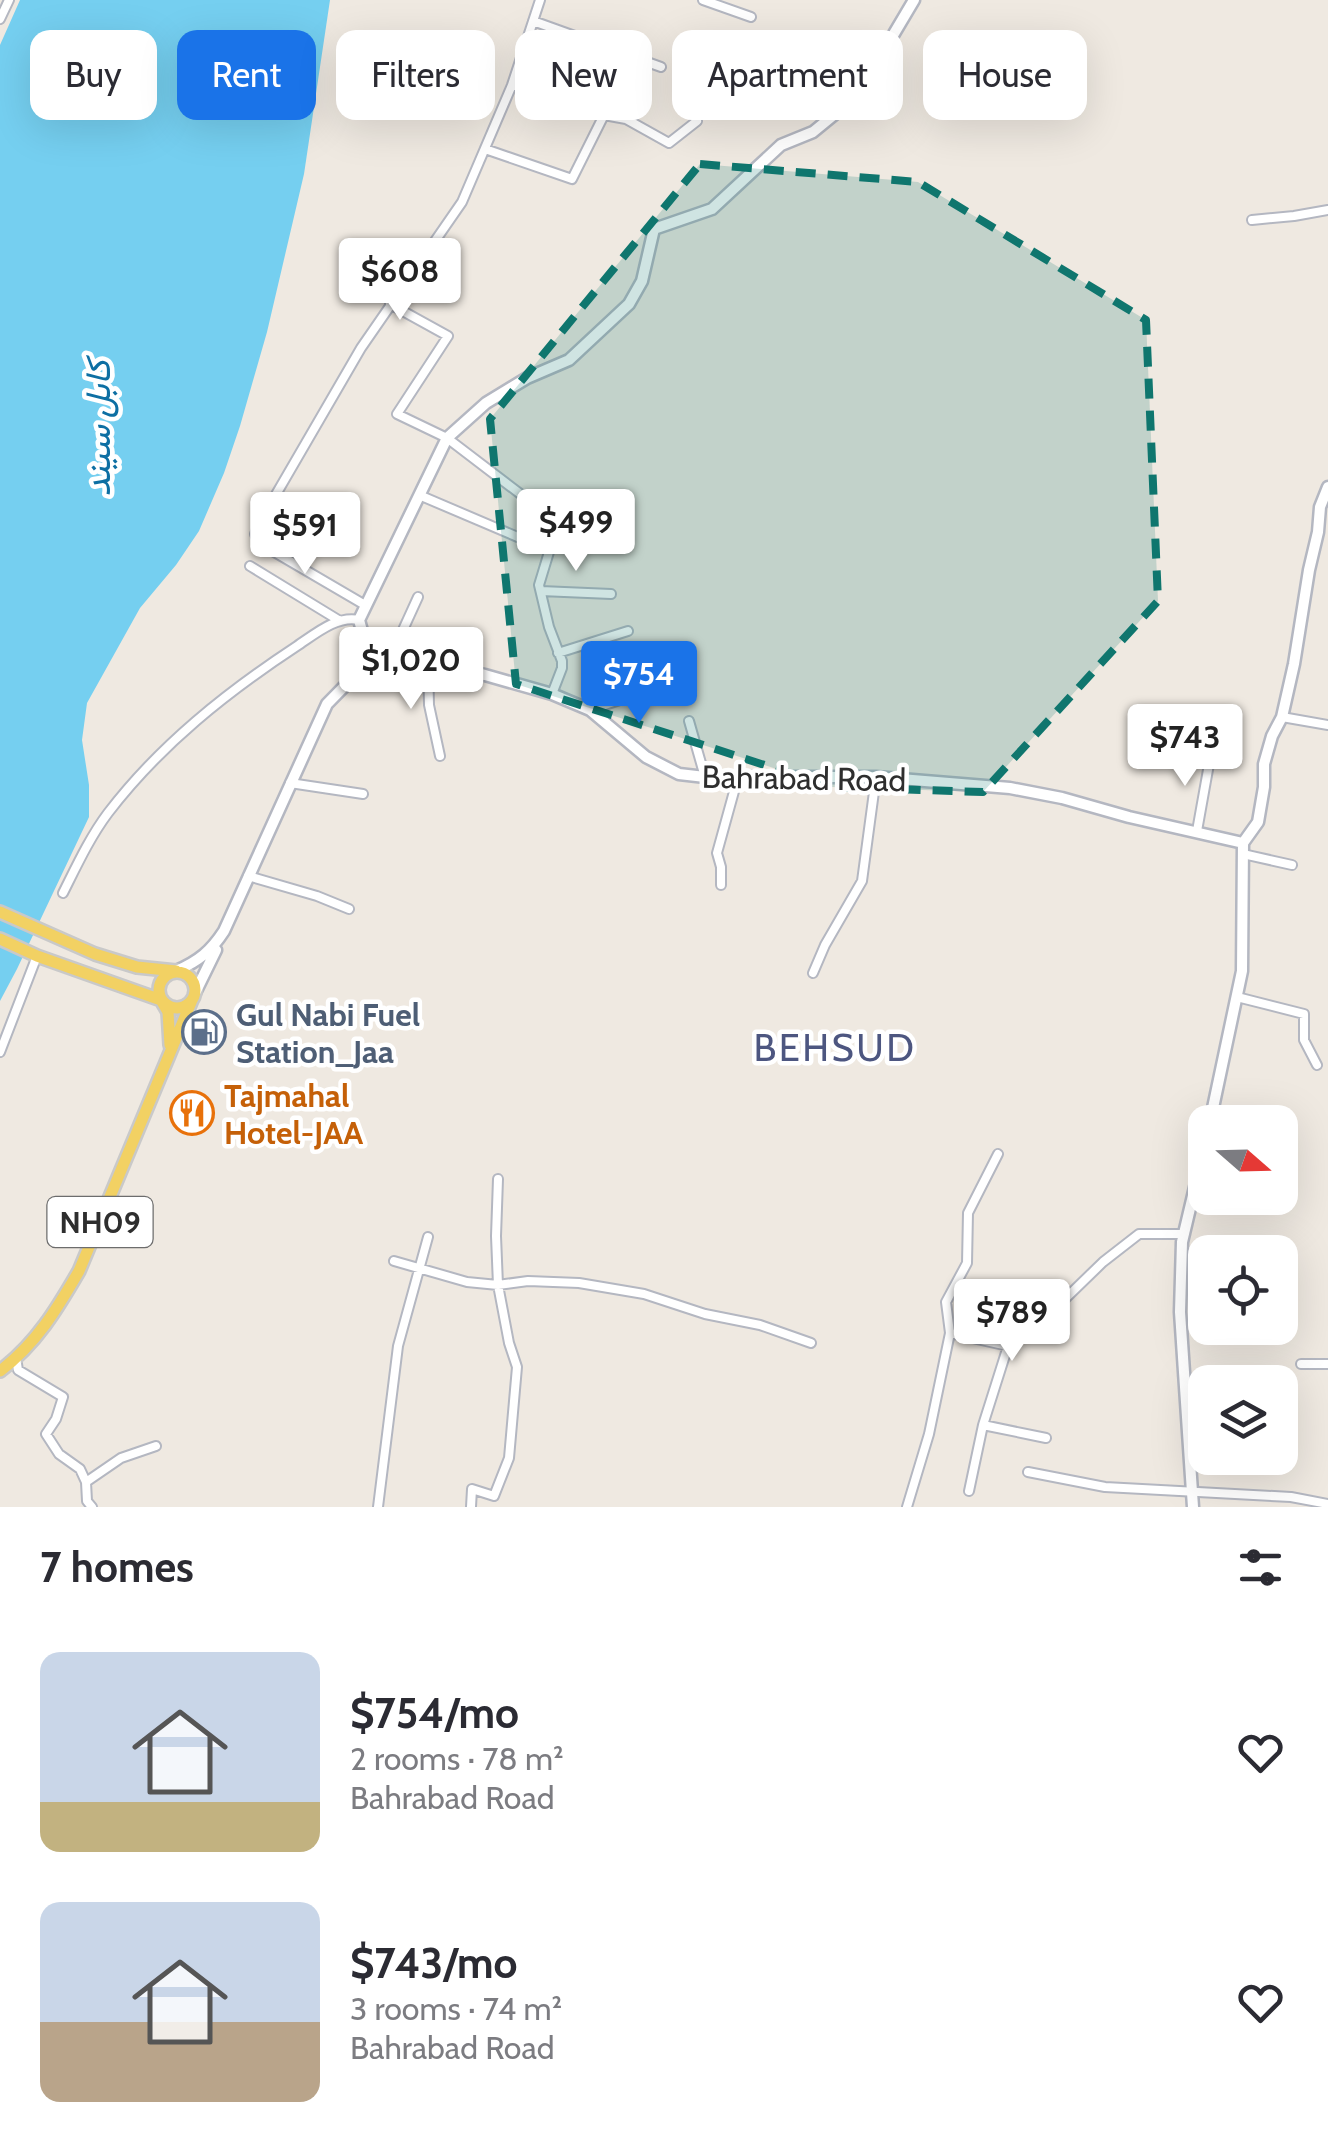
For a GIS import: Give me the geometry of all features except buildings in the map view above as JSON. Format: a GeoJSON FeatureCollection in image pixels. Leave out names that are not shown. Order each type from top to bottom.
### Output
{"type":"FeatureCollection","features":[{"type":"Feature","properties":{"kind":"main road"},"geometry":{"type":"LineString","coordinates":[[0,939],[177,1008],[194,997],[327,704],[370,660],[359,620],[448,438],[486,404],[527,378],[569,360],[630,304],[642,281],[654,229],[712,209],[782,144],[812,132],[857,96],[914,0]]}},
{"type":"Feature","properties":{"kind":"main road"},"geometry":{"type":"LineString","coordinates":[[1214,1105],[1242,970],[1243,848],[1258,822],[1264,764],[1282,717],[1328,486]]}},
{"type":"Feature","properties":{"kind":"main road","name":"Bahrabad Road"},"geometry":{"type":"LineString","coordinates":[[370,660],[376,654],[392,654],[485,674],[552,694],[590,710],[646,758],[679,774],[876,777],[1024,790],[1196,831],[1243,848]]}},
{"type":"Feature","properties":{"kind":"main road"},"geometry":{"type":"LineString","coordinates":[[0,912],[95,954],[187,974],[194,997]]}},
{"type":"Feature","properties":{"kind":"main road"},"geometry":{"type":"LineString","coordinates":[[170,1054],[168,1012],[159,990],[162,979],[202,958],[224,930]]}},
{"type":"Feature","properties":{"kind":"main road","name":"NH09"},"geometry":{"type":"LineString","coordinates":[[0,1371],[38,1337],[78,1270],[194,997]]}},
{"type":"Feature","properties":{"kind":"main road"},"geometry":{"type":"LineString","coordinates":[[1188,1215],[1180,1312],[1193,1507]]}},
{"type":"Feature","properties":{"kind":"street"},"geometry":{"type":"LineString","coordinates":[[0,19],[8,0]]}},
{"type":"Feature","properties":{"kind":"street"},"geometry":{"type":"LineString","coordinates":[[365,605],[259,543],[255,534],[361,348],[462,202],[512,85],[540,0]]}},
{"type":"Feature","properties":{"kind":"street"},"geometry":{"type":"LineString","coordinates":[[704,0],[751,16]]}},
{"type":"Feature","properties":{"kind":"street"},"geometry":{"type":"LineString","coordinates":[[533,20],[661,67]]}},
{"type":"Feature","properties":{"kind":"street"},"geometry":{"type":"LineString","coordinates":[[485,149],[572,179],[602,120]]}},
{"type":"Feature","properties":{"kind":"street"},"geometry":{"type":"LineString","coordinates":[[628,120],[669,143],[697,121]]}},
{"type":"Feature","properties":{"kind":"street"},"geometry":{"type":"LineString","coordinates":[[1252,220],[1328,210]]}},
{"type":"Feature","properties":{"kind":"street"},"geometry":{"type":"LineString","coordinates":[[390,304],[448,336],[397,412],[448,438],[540,509]]}},
{"type":"Feature","properties":{"kind":"street"},"geometry":{"type":"LineString","coordinates":[[419,495],[527,541]]}},
{"type":"Feature","properties":{"kind":"street"},"geometry":{"type":"LineString","coordinates":[[549,552],[540,577],[541,592],[562,662],[552,694]]}},
{"type":"Feature","properties":{"kind":"street"},"geometry":{"type":"LineString","coordinates":[[250,566],[340,620]]}},
{"type":"Feature","properties":{"kind":"street"},"geometry":{"type":"LineString","coordinates":[[541,592],[611,594]]}},
{"type":"Feature","properties":{"kind":"street"},"geometry":{"type":"LineString","coordinates":[[392,654],[418,597]]}},
{"type":"Feature","properties":{"kind":"street"},"geometry":{"type":"LineString","coordinates":[[63,893],[106,816],[184,730],[250,676],[324,628],[340,620],[359,620]]}},
{"type":"Feature","properties":{"kind":"street"},"geometry":{"type":"LineString","coordinates":[[558,653],[628,631]]}},
{"type":"Feature","properties":{"kind":"street"},"geometry":{"type":"LineString","coordinates":[[428,662],[429,705],[440,756]]}},
{"type":"Feature","properties":{"kind":"street"},"geometry":{"type":"LineString","coordinates":[[590,710],[670,683]]}},
{"type":"Feature","properties":{"kind":"street"},"geometry":{"type":"LineString","coordinates":[[1282,717],[1328,724]]}},
{"type":"Feature","properties":{"kind":"street"},"geometry":{"type":"LineString","coordinates":[[690,721],[705,777]]}},
{"type":"Feature","properties":{"kind":"street"},"geometry":{"type":"LineString","coordinates":[[1196,831],[1211,753]]}},
{"type":"Feature","properties":{"kind":"street"},"geometry":{"type":"LineString","coordinates":[[721,885],[717,853],[738,777]]}},
{"type":"Feature","properties":{"kind":"street"},"geometry":{"type":"LineString","coordinates":[[813,973],[862,881],[876,777]]}},
{"type":"Feature","properties":{"kind":"street"},"geometry":{"type":"LineString","coordinates":[[290,783],[364,794]]}},
{"type":"Feature","properties":{"kind":"street"},"geometry":{"type":"LineString","coordinates":[[1243,848],[1292,865]]}},
{"type":"Feature","properties":{"kind":"street"},"geometry":{"type":"LineString","coordinates":[[248,876],[349,909]]}},
{"type":"Feature","properties":{"kind":"street"},"geometry":{"type":"LineString","coordinates":[[0,1052],[33,954]]}},
{"type":"Feature","properties":{"kind":"street"},"geometry":{"type":"LineString","coordinates":[[1237,997],[1304,1014],[1304,1040],[1317,1065]]}},
{"type":"Feature","properties":{"kind":"street"},"geometry":{"type":"LineString","coordinates":[[907,1507],[929,1434],[950,1333],[946,1302],[968,1263],[968,1212],[998,1154]]}},
{"type":"Feature","properties":{"kind":"street"},"geometry":{"type":"LineString","coordinates":[[471,1507],[472,1489],[494,1496],[509,1458],[517,1367],[498,1285],[498,1179]]}},
{"type":"Feature","properties":{"kind":"street"},"geometry":{"type":"LineString","coordinates":[[968,1491],[982,1425],[1008,1346],[1032,1330],[1103,1262],[1140,1234],[1184,1234]]}},
{"type":"Feature","properties":{"kind":"street"},"geometry":{"type":"LineString","coordinates":[[378,1507],[398,1346],[428,1237]]}},
{"type":"Feature","properties":{"kind":"street"},"geometry":{"type":"LineString","coordinates":[[394,1260],[467,1282],[579,1283],[644,1294],[705,1314],[760,1325],[810,1343]]}},
{"type":"Feature","properties":{"kind":"street"},"geometry":{"type":"LineString","coordinates":[[950,1333],[1008,1346]]}},
{"type":"Feature","properties":{"kind":"street"},"geometry":{"type":"LineString","coordinates":[[9,1360],[18,1370],[63,1397],[46,1434],[59,1454],[80,1469],[92,1507]]}},
{"type":"Feature","properties":{"kind":"street"},"geometry":{"type":"LineString","coordinates":[[1301,1364],[1328,1364]]}},
{"type":"Feature","properties":{"kind":"street"},"geometry":{"type":"LineString","coordinates":[[982,1425],[1046,1438]]}},
{"type":"Feature","properties":{"kind":"street"},"geometry":{"type":"LineString","coordinates":[[86,1482],[121,1458],[156,1446]]}},
{"type":"Feature","properties":{"kind":"street"},"geometry":{"type":"LineString","coordinates":[[1028,1472],[1106,1487],[1292,1497],[1328,1504]]}},
{"type":"Feature","properties":{"kind":"highlighted area"},"geometry":{"type":"Polygon","coordinates":[[[700,164],[918,182],[1146,320],[1158,601],[983,792],[832,787],[516,684],[490,419],[700,164]]]}},
{"type":"Feature","properties":{"kind":"water","name":"کابل سيند"},"geometry":{"type":"Polygon","coordinates":[[[20,0],[330,0],[316,94],[316,30],[177,30],[177,120],[312,120],[304,174],[267,332],[224,473],[199,531],[140,608],[87,703],[82,740],[89,817],[0,1001],[0,45],[20,0]]]}},
{"type":"Feature","properties":{"kind":"place","name":"Gul Nabi Fuel Station_Jaa"},"geometry":{"type":"Point","coordinates":[204,1032]}},
{"type":"Feature","properties":{"kind":"place","name":"Tajmahal Hotel-JAA"},"geometry":{"type":"Point","coordinates":[192,1113]}},
{"type":"Feature","properties":{"kind":"district","name":"BEHSUD"},"geometry":{"type":"Point","coordinates":[835,1047]}}]}
